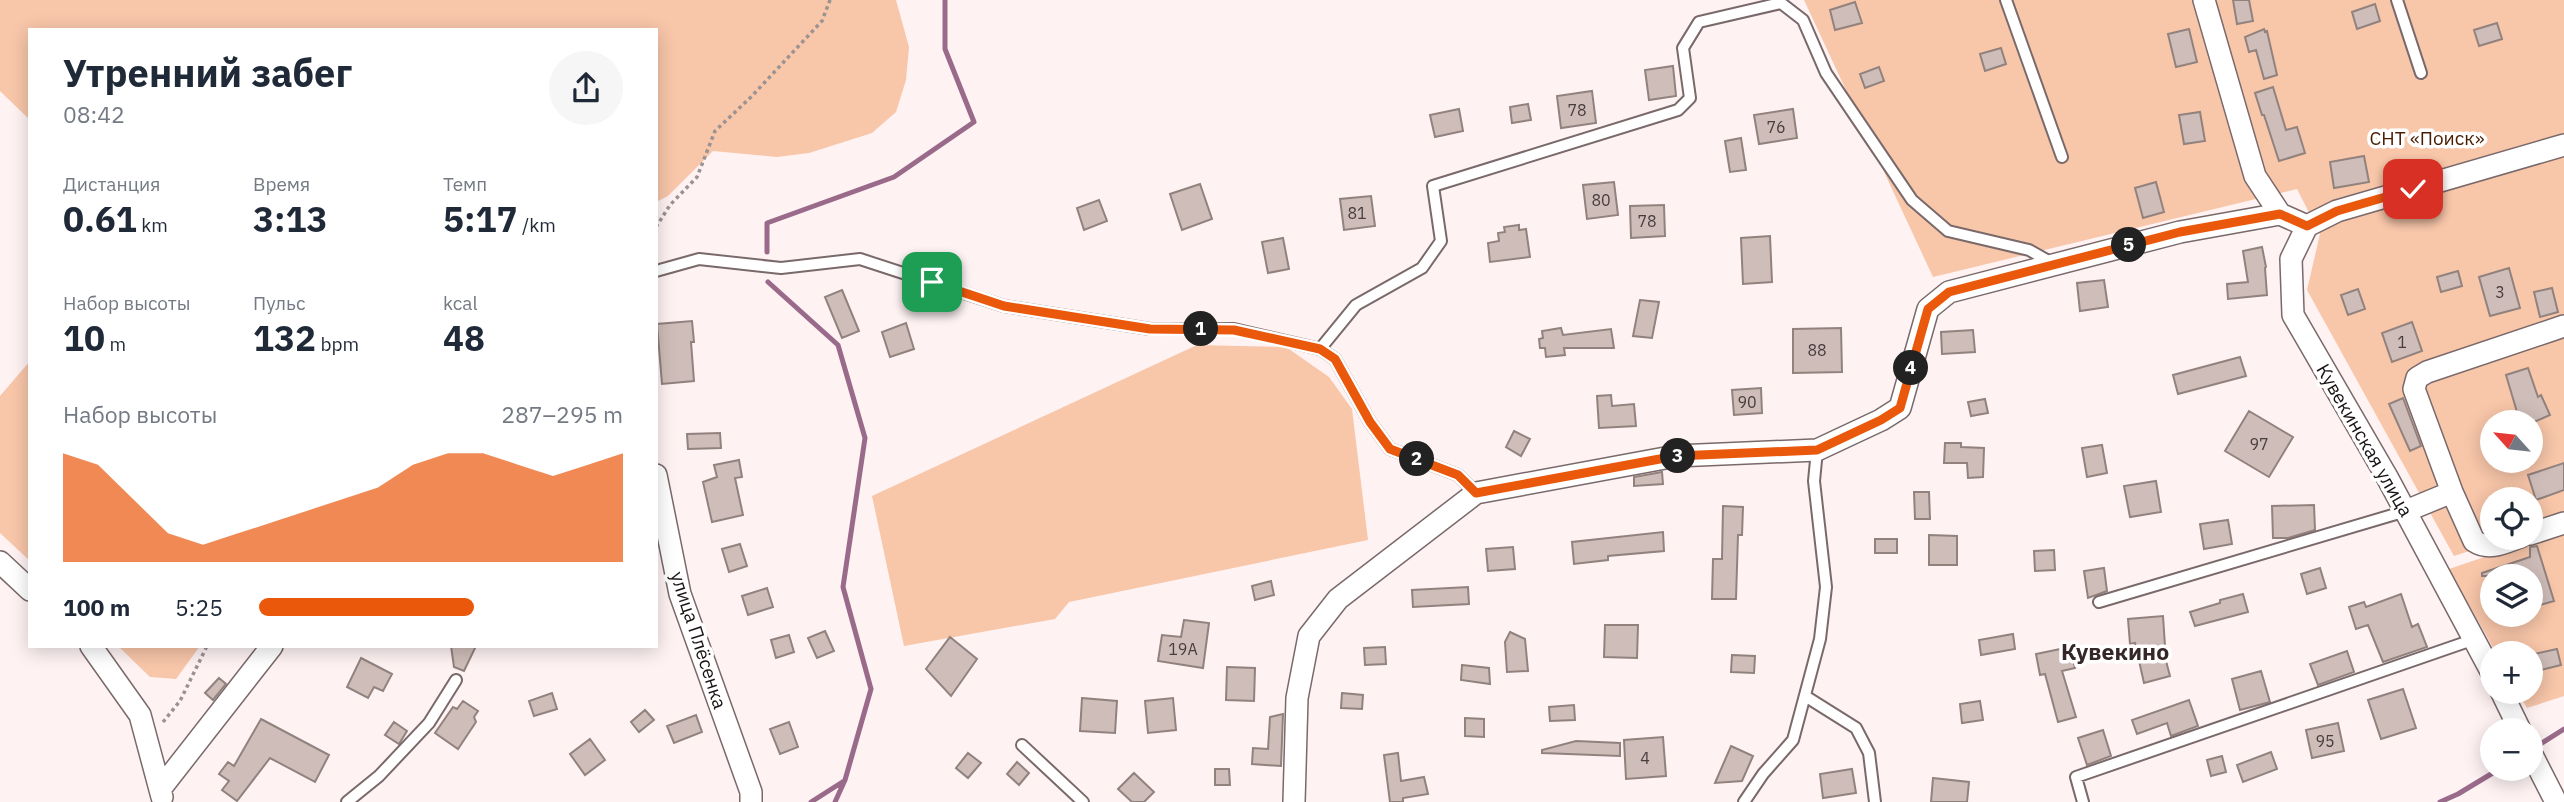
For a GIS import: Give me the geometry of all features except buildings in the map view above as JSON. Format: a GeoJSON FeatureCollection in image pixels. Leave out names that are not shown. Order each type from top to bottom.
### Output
{"type":"FeatureCollection","features":[{"type":"Feature","properties":{"kind":"street"},"geometry":{"type":"LineString","coordinates":[[2204,0],[2255,176],[2280,214],[2307,226],[2337,211],[2564,145]]}},
{"type":"Feature","properties":{"kind":"street"},"geometry":{"type":"LineString","coordinates":[[1294,802],[1297,698],[1309,636],[1338,599],[1476,493],[1676,456],[1817,450],[1881,420],[1900,408],[1928,309],[1949,292],[2180,232],[2280,214]]}},
{"type":"Feature","properties":{"kind":"street","name":"Кувекинская улица"},"geometry":{"type":"LineString","coordinates":[[2307,226],[2291,259],[2293,315],[2406,511],[2480,649]]}},
{"type":"Feature","properties":{"kind":"street"},"geometry":{"type":"LineString","coordinates":[[2480,546],[2474,541],[2452,492],[2414,388],[2417,378],[2427,372],[2564,326]]}},
{"type":"Feature","properties":{"kind":"street","name":"улица Плёсенка"},"geometry":{"type":"LineString","coordinates":[[658,485],[680,594],[751,792],[751,802]]}},
{"type":"Feature","properties":{"kind":"street"},"geometry":{"type":"LineString","coordinates":[[2406,511],[2452,492]]}},
{"type":"Feature","properties":{"kind":"street"},"geometry":{"type":"LineString","coordinates":[[2543,530],[2564,523]]}},
{"type":"Feature","properties":{"kind":"street"},"geometry":{"type":"LineString","coordinates":[[0,562],[28,588]]}},
{"type":"Feature","properties":{"kind":"street"},"geometry":{"type":"LineString","coordinates":[[92,648],[139,715],[162,795]]}},
{"type":"Feature","properties":{"kind":"street"},"geometry":{"type":"LineString","coordinates":[[162,795],[271,648]]}},
{"type":"Feature","properties":{"kind":"street"},"geometry":{"type":"LineString","coordinates":[[2543,776],[2552,793]]}},
{"type":"Feature","properties":{"kind":"lane"},"geometry":{"type":"LineString","coordinates":[[2006,0],[2063,157]]}},
{"type":"Feature","properties":{"kind":"lane"},"geometry":{"type":"LineString","coordinates":[[2397,0],[2421,73]]}},
{"type":"Feature","properties":{"kind":"lane"},"geometry":{"type":"LineString","coordinates":[[1320,349],[1356,305],[1422,268],[1441,241],[1433,186],[1678,110],[1690,97],[1683,48],[1699,22],[1781,3],[1803,20],[1826,73],[1912,201],[1948,231],[2029,250],[2054,265]]}},
{"type":"Feature","properties":{"kind":"lane"},"geometry":{"type":"LineString","coordinates":[[658,270],[699,259],[781,268],[860,259],[1004,306],[1150,329],[1234,330],[1320,349],[1335,359],[1370,422],[1390,449],[1458,475],[1476,493]]}},
{"type":"Feature","properties":{"kind":"lane"},"geometry":{"type":"LineString","coordinates":[[1744,802],[1763,774],[1793,740],[1820,639],[1826,587],[1814,481],[1817,450]]}},
{"type":"Feature","properties":{"kind":"lane"},"geometry":{"type":"LineString","coordinates":[[2099,603],[2406,511]]}},
{"type":"Feature","properties":{"kind":"lane"},"geometry":{"type":"LineString","coordinates":[[2083,802],[2076,777],[2475,639]]}},
{"type":"Feature","properties":{"kind":"lane"},"geometry":{"type":"LineString","coordinates":[[347,802],[379,776],[429,723],[456,680]]}},
{"type":"Feature","properties":{"kind":"lane"},"geometry":{"type":"LineString","coordinates":[[1805,696],[1856,728],[1869,753],[1875,802]]}},
{"type":"Feature","properties":{"kind":"lane"},"geometry":{"type":"LineString","coordinates":[[1022,745],[1083,802]]}},
{"type":"Feature","properties":{"kind":"path"},"geometry":{"type":"LineString","coordinates":[[658,224],[670,205],[697,177],[715,131],[822,21],[830,0]]}},
{"type":"Feature","properties":{"kind":"path"},"geometry":{"type":"LineString","coordinates":[[148,742],[180,701],[206,648]]}},
{"type":"Feature","properties":{"kind":"green space"},"geometry":{"type":"Polygon","coordinates":[[[0,0],[896,0],[909,47],[906,80],[896,112],[872,133],[809,153],[777,157],[713,151],[668,196],[658,201],[658,28],[28,28],[28,118],[0,91],[0,0]]]}},
{"type":"Feature","properties":{"kind":"green space","name":"СНТ «Поиск»"},"geometry":{"type":"Polygon","coordinates":[[[1804,0],[2564,0],[2564,520],[2543,527],[2543,487],[2480,487],[2480,547],[2454,556],[2307,290],[2320,234],[2297,189],[1933,277],[1804,0]]]}},
{"type":"Feature","properties":{"kind":"green space"},"geometry":{"type":"Polygon","coordinates":[[[1197,345],[1286,347],[1329,377],[1352,409],[1368,540],[1069,602],[1055,619],[904,646],[872,496],[1197,345]]]}},
{"type":"Feature","properties":{"kind":"green space"},"geometry":{"type":"Polygon","coordinates":[[[28,363],[28,559],[0,533],[0,396],[28,363]]]}},
{"type":"Feature","properties":{"kind":"green space"},"geometry":{"type":"Polygon","coordinates":[[[2564,530],[2564,696],[2543,703],[2543,641],[2489,641],[2481,627],[2543,627],[2543,564],[2480,564],[2480,624],[2449,569],[2505,550],[2543,550],[2543,537],[2564,530]]]}},
{"type":"Feature","properties":{"kind":"green space"},"geometry":{"type":"Polygon","coordinates":[[[120,648],[199,648],[176,679],[150,677],[120,648]]]}},
{"type":"Feature","properties":{"kind":"waterway"},"geometry":{"type":"LineString","coordinates":[[767,252],[767,223],[894,177],[974,122],[945,49],[945,0]]}},
{"type":"Feature","properties":{"kind":"waterway"},"geometry":{"type":"LineString","coordinates":[[768,282],[838,345],[865,438],[843,587],[871,689],[845,780],[835,802]]}},
{"type":"Feature","properties":{"kind":"waterway"},"geometry":{"type":"LineString","coordinates":[[2543,742],[2564,729]]}},
{"type":"Feature","properties":{"kind":"waterway"},"geometry":{"type":"LineString","coordinates":[[811,802],[844,781]]}},
{"type":"Feature","properties":{"kind":"waterway"},"geometry":{"type":"LineString","coordinates":[[2440,802],[2480,781]]}},
{"type":"Feature","properties":{"kind":"district","name":"Кувекино"},"geometry":{"type":"Point","coordinates":[2115,652]}},
{"type":"Feature","properties":{"kind":"route"},"geometry":{"type":"LineString","coordinates":[[932,282],[1004,306],[1150,329],[1234,330],[1320,349],[1335,359],[1370,422],[1390,449],[1458,475],[1476,493],[1676,456],[1817,450],[1881,420],[1900,408],[1928,309],[1949,292],[2180,232],[2280,214],[2307,226],[2337,211],[2413,189]]}}]}
